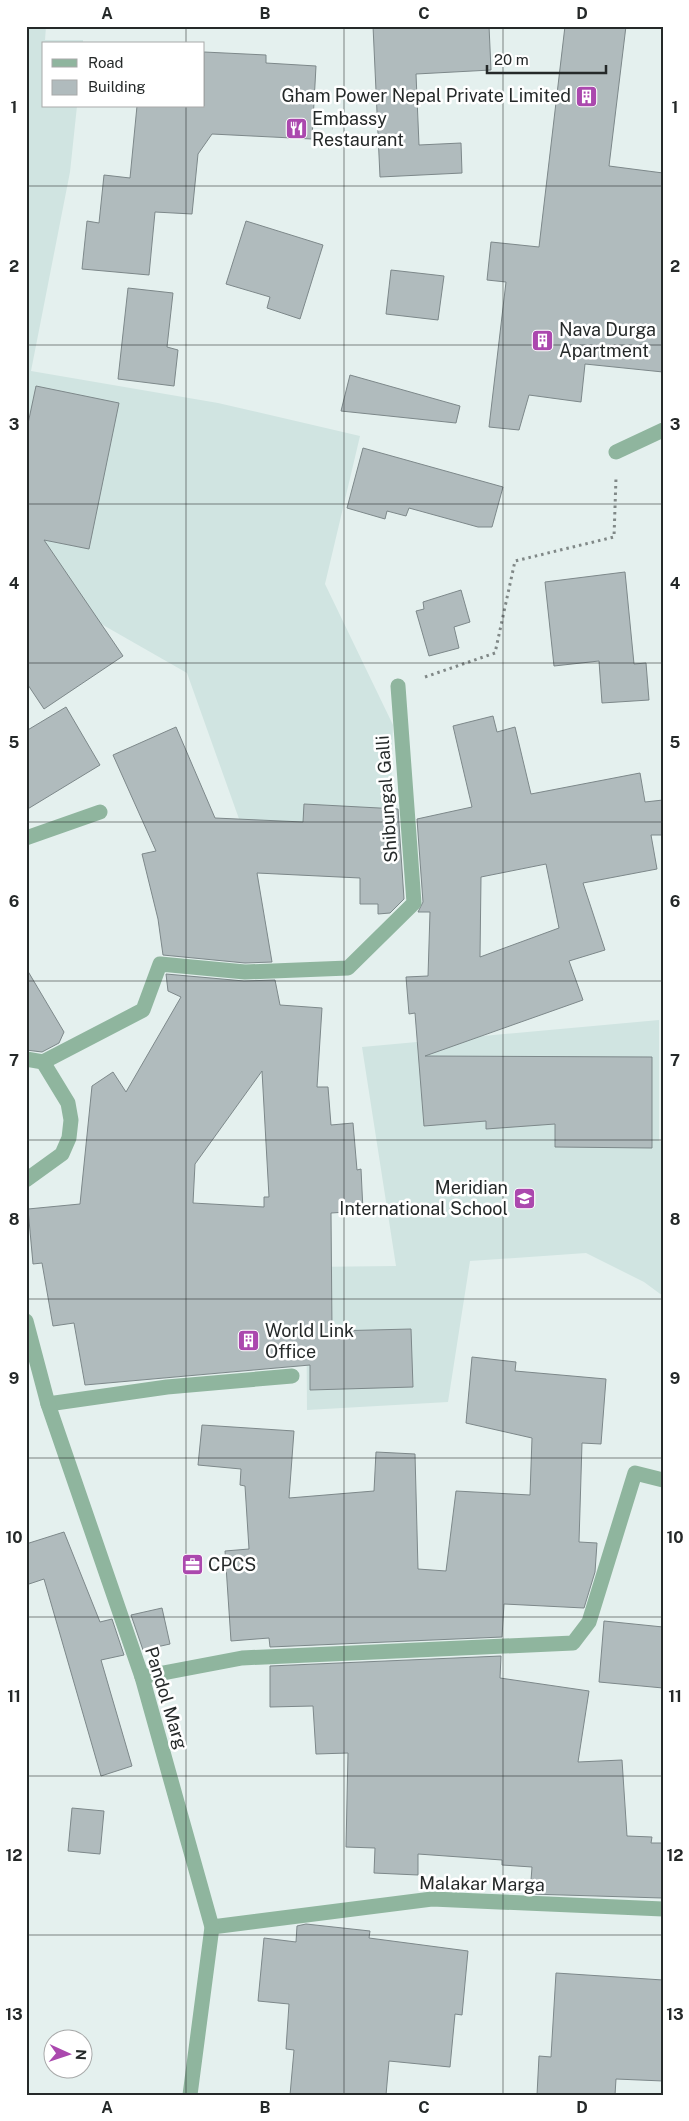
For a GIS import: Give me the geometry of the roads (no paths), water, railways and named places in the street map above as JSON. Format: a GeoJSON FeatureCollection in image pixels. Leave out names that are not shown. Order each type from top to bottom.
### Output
{"type":"FeatureCollection","features":[{"type":"Feature","properties":{"kind":"street"},"geometry":{"type":"LineString","coordinates":[[616,452],[663,430]]}},
{"type":"Feature","properties":{"kind":"street","name":"Shibungal Galli"},"geometry":{"type":"LineString","coordinates":[[43,1062],[143,1010],[160,964],[245,972],[348,968],[414,903],[398,686]]}},
{"type":"Feature","properties":{"kind":"street"},"geometry":{"type":"LineString","coordinates":[[26,838],[100,812]]}},
{"type":"Feature","properties":{"kind":"street"},"geometry":{"type":"LineString","coordinates":[[26,1058],[43,1062],[68,1103],[71,1120],[70,1138],[62,1154],[26,1180]]}},
{"type":"Feature","properties":{"kind":"street","name":"Pandol Marg"},"geometry":{"type":"LineString","coordinates":[[26,1323],[48,1404],[142,1677],[212,1927],[190,2095]]}},
{"type":"Feature","properties":{"kind":"street"},"geometry":{"type":"LineString","coordinates":[[48,1404],[167,1387],[292,1376]]}},
{"type":"Feature","properties":{"kind":"street"},"geometry":{"type":"LineString","coordinates":[[142,1677],[242,1658],[573,1642],[589,1622],[634,1473],[663,1480]]}},
{"type":"Feature","properties":{"kind":"street","name":"Malakar Marga"},"geometry":{"type":"LineString","coordinates":[[212,1927],[432,1899],[663,1909]]}},
{"type":"Feature","properties":{"kind":"place","name":"Gham Power Nepal Private Limited"},"geometry":{"type":"Point","coordinates":[587,96]}},
{"type":"Feature","properties":{"kind":"place","name":"Embassy Restaurant"},"geometry":{"type":"Point","coordinates":[296,129]}},
{"type":"Feature","properties":{"kind":"place","name":"Nava Durga Apartment"},"geometry":{"type":"Point","coordinates":[543,340]}},
{"type":"Feature","properties":{"kind":"place","name":"Meridian International School"},"geometry":{"type":"Point","coordinates":[524,1198]}},
{"type":"Feature","properties":{"kind":"place","name":"World Link Office"},"geometry":{"type":"Point","coordinates":[249,1341]}},
{"type":"Feature","properties":{"kind":"place","name":"CPCS"},"geometry":{"type":"Point","coordinates":[192,1565]}}]}
